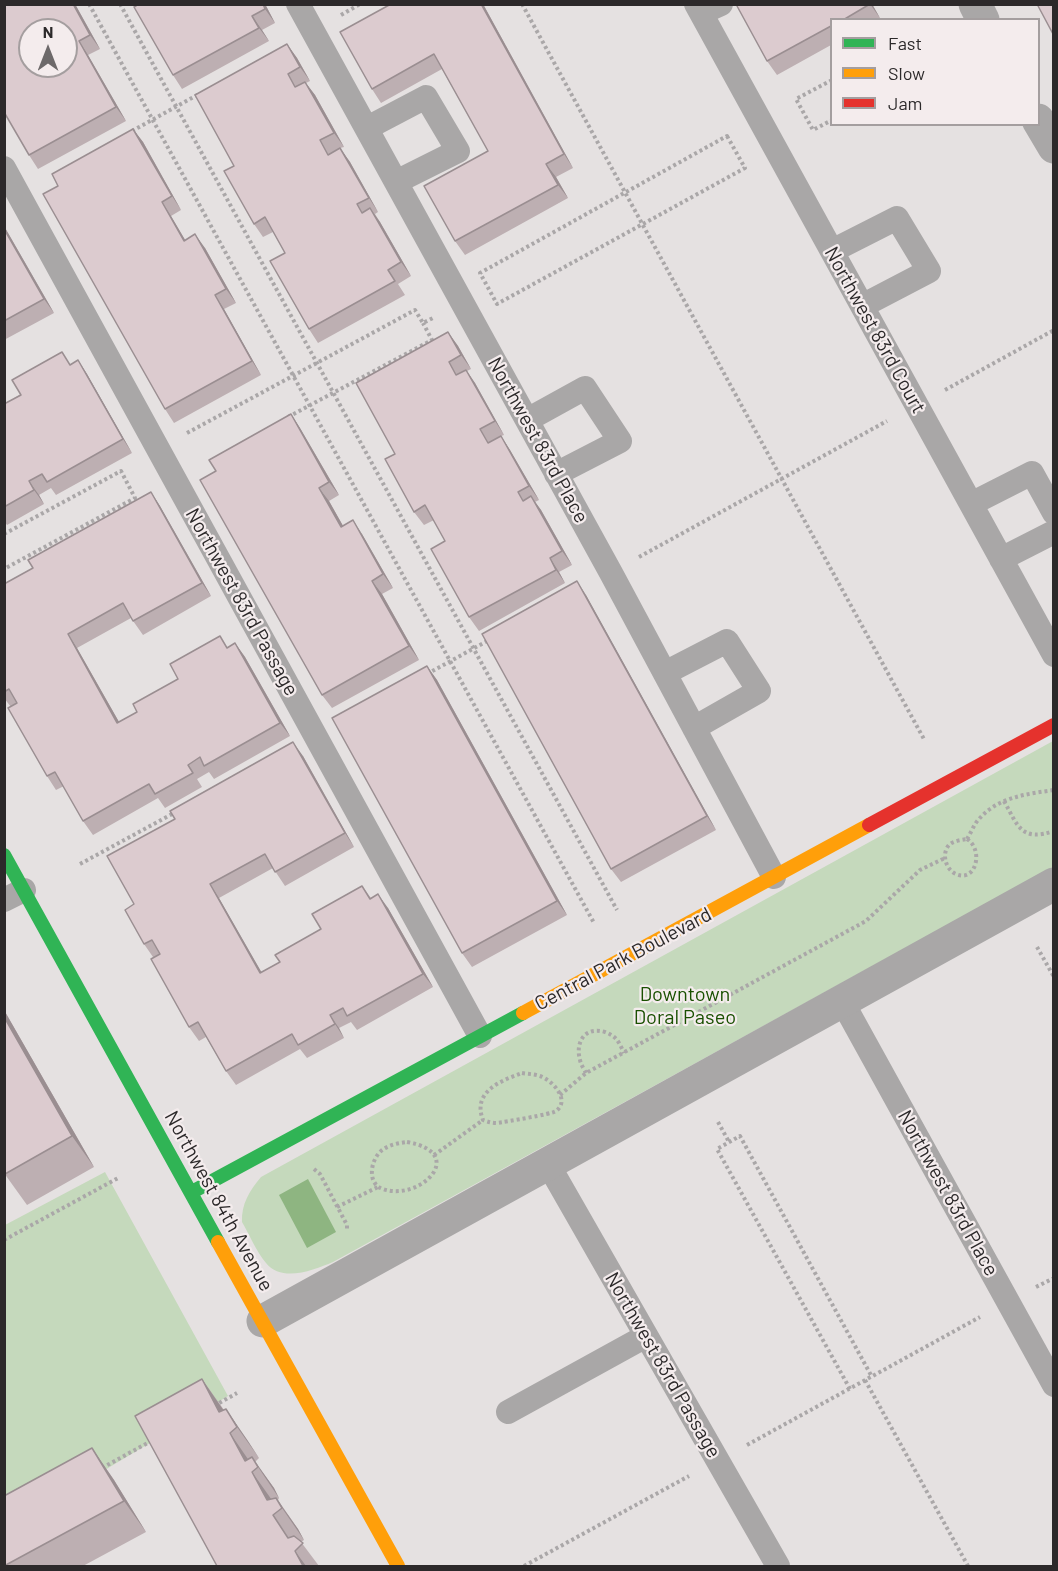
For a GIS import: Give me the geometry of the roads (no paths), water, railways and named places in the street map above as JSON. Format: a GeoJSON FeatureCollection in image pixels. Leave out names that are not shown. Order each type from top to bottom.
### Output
{"type":"FeatureCollection","features":[{"type":"Feature","properties":{"kind":"street"},"geometry":{"type":"LineString","coordinates":[[1040,124],[1053,147]]}},
{"type":"Feature","properties":{"kind":"street","name":"Central Park Boulevard"},"geometry":{"type":"LineString","coordinates":[[192,1192],[1053,725]]}},
{"type":"Feature","properties":{"kind":"street","name":"Northwest 84th Avenue"},"geometry":{"type":"LineString","coordinates":[[4,855],[14,895],[192,1192],[398,1566]]}},
{"type":"Feature","properties":{"kind":"street"},"geometry":{"type":"LineString","coordinates":[[263,1321],[1053,884]]}},
{"type":"Feature","properties":{"kind":"lane","name":"Northwest 83rd Place"},"geometry":{"type":"LineString","coordinates":[[298,4],[527,420],[774,877]]}},
{"type":"Feature","properties":{"kind":"lane","name":"Northwest 83rd Court"},"geometry":{"type":"LineString","coordinates":[[706,8],[832,251],[1053,655]]}},
{"type":"Feature","properties":{"kind":"lane"},"geometry":{"type":"LineString","coordinates":[[366,128],[426,98],[458,151],[396,182]]}},
{"type":"Feature","properties":{"kind":"lane","name":"Northwest 83rd Passage"},"geometry":{"type":"LineString","coordinates":[[4,168],[480,1036]]}},
{"type":"Feature","properties":{"kind":"lane"},"geometry":{"type":"LineString","coordinates":[[832,251],[897,218],[929,271],[862,306]]}},
{"type":"Feature","properties":{"kind":"lane"},"geometry":{"type":"LineString","coordinates":[[527,420],[585,388],[620,441],[556,474]]}},
{"type":"Feature","properties":{"kind":"lane"},"geometry":{"type":"LineString","coordinates":[[971,504],[1032,473],[1053,513]]}},
{"type":"Feature","properties":{"kind":"lane"},"geometry":{"type":"LineString","coordinates":[[1001,559],[1053,532]]}},
{"type":"Feature","properties":{"kind":"lane"},"geometry":{"type":"LineString","coordinates":[[665,674],[727,641],[759,691],[694,728]]}},
{"type":"Feature","properties":{"kind":"lane","name":"Northwest 83rd Place"},"geometry":{"type":"LineString","coordinates":[[842,1001],[1053,1385]]}},
{"type":"Feature","properties":{"kind":"lane","name":"Northwest 83rd Passage"},"geometry":{"type":"LineString","coordinates":[[548,1164],[778,1566]]}},
{"type":"Feature","properties":{"kind":"lane"},"geometry":{"type":"LineString","coordinates":[[508,1412],[646,1336]]}},
{"type":"Feature","properties":{"kind":"park label","name":"Downtown Doral Paseo"},"geometry":{"type":"Point","coordinates":[685,1006]}}]}
